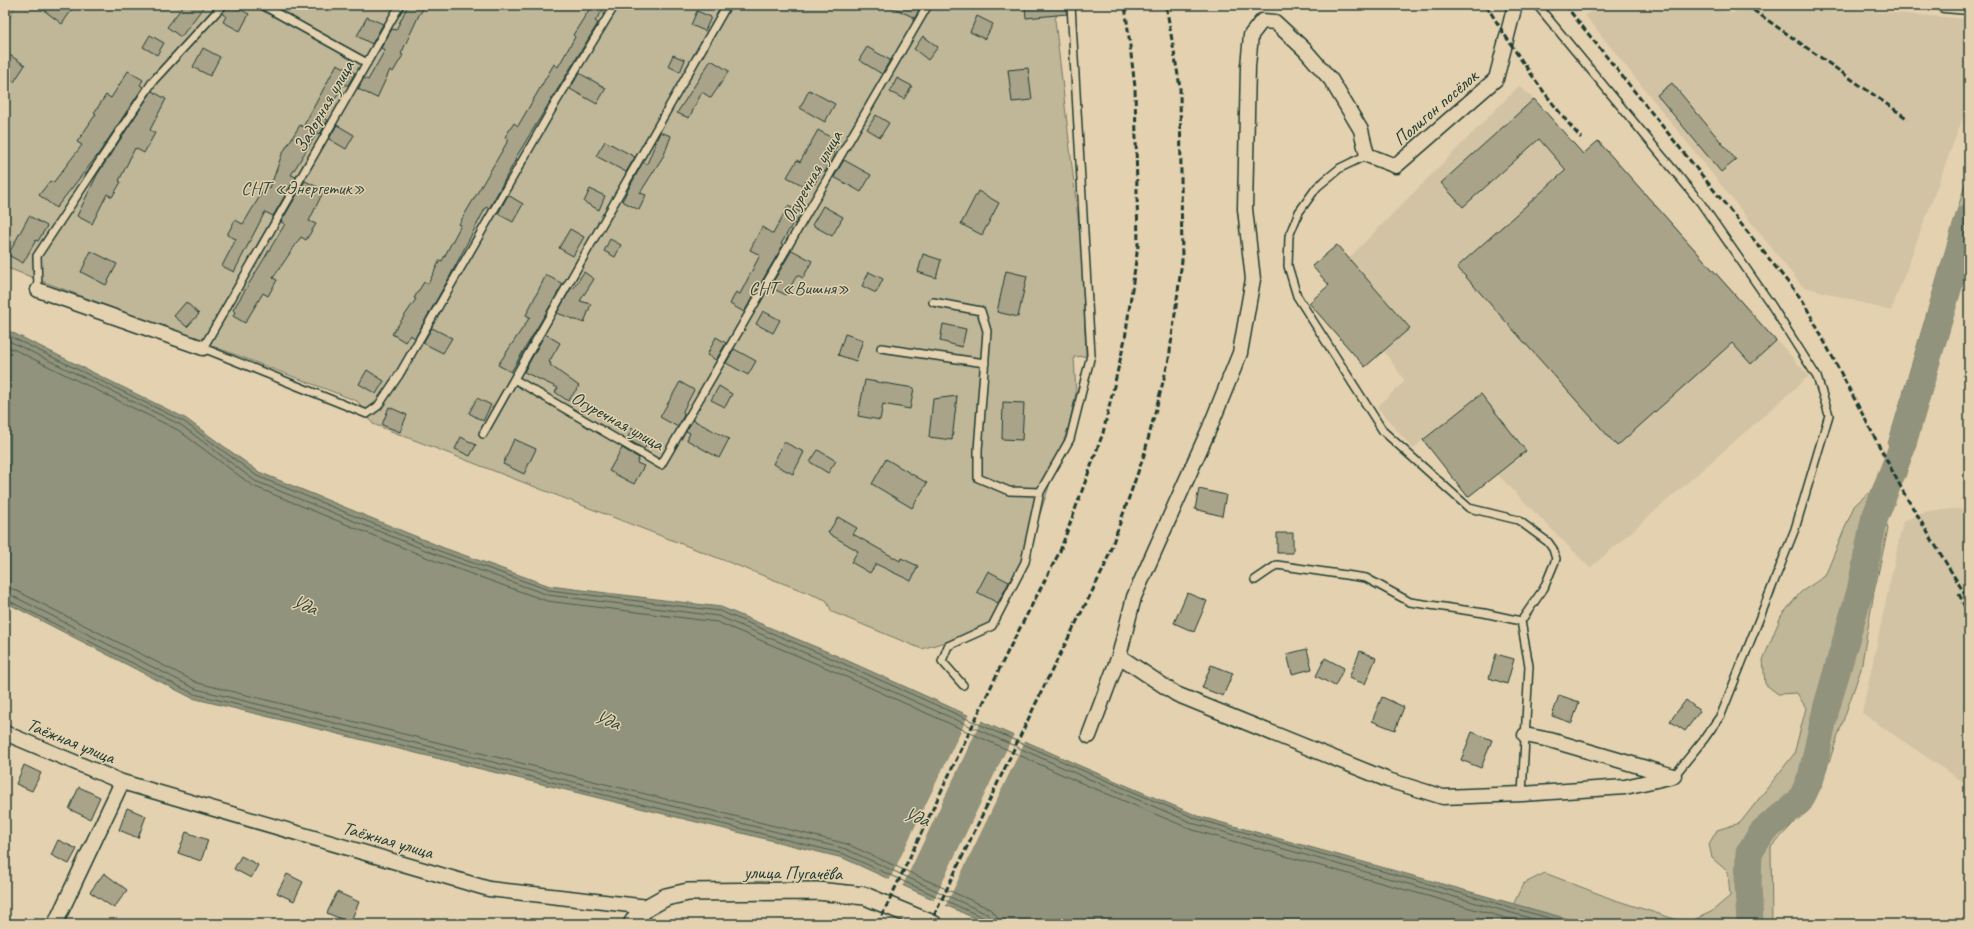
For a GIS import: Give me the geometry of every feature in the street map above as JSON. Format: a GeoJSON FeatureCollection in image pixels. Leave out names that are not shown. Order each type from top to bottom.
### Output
{"type":"FeatureCollection","features":[{"type":"Feature","properties":{"kind":"street","name":"Полигон посёлок"},"geometry":{"type":"LineString","coordinates":[[1367,156],[1396,166],[1496,79],[1515,5]]}},
{"type":"Feature","properties":{"kind":"street"},"geometry":{"type":"LineString","coordinates":[[1944,5],[1969,7]]}},
{"type":"Feature","properties":{"kind":"street"},"geometry":{"type":"LineString","coordinates":[[1088,736],[1119,656],[1134,596],[1210,427],[1240,353],[1253,279],[1246,209],[1248,66],[1251,35],[1262,21],[1275,22],[1306,50],[1331,80],[1361,130],[1367,156]]}},
{"type":"Feature","properties":{"kind":"street"},"geometry":{"type":"LineString","coordinates":[[38,290],[203,348]]}},
{"type":"Feature","properties":{"kind":"street"},"geometry":{"type":"LineString","coordinates":[[1119,656],[1176,694],[1388,780],[1443,797],[1522,794],[1624,787],[1674,776]]}},
{"type":"Feature","properties":{"kind":"street","name":"Таёжная улица"},"geometry":{"type":"LineString","coordinates":[[5,733],[122,782],[489,889],[648,907]]}},
{"type":"Feature","properties":{"kind":"street"},"geometry":{"type":"LineString","coordinates":[[1525,735],[1550,740],[1674,776]]}},
{"type":"Feature","properties":{"kind":"street","name":"Таёжная улица"},"geometry":{"type":"LineString","coordinates":[[55,924],[122,782]]}},
{"type":"Feature","properties":{"kind":"street","name":"улица Пугачёва"},"geometry":{"type":"LineString","coordinates":[[632,924],[637,916],[648,907],[666,897],[688,892],[817,891],[865,896],[933,924]]}},
{"type":"Feature","properties":{"kind":"lane"},"geometry":{"type":"LineString","coordinates":[[38,290],[37,256],[153,81],[223,5]]}},
{"type":"Feature","properties":{"kind":"lane"},"geometry":{"type":"LineString","coordinates":[[262,5],[367,63]]}},
{"type":"Feature","properties":{"kind":"lane","name":"Задорная улица"},"geometry":{"type":"LineString","coordinates":[[203,348],[400,5]]}},
{"type":"Feature","properties":{"kind":"lane"},"geometry":{"type":"LineString","coordinates":[[203,348],[367,414],[378,406],[398,376],[556,102],[615,5]]}},
{"type":"Feature","properties":{"kind":"lane"},"geometry":{"type":"LineString","coordinates":[[483,434],[727,5]]}},
{"type":"Feature","properties":{"kind":"lane","name":"Огуречная улица"},"geometry":{"type":"LineString","coordinates":[[514,379],[661,466],[928,5]]}},
{"type":"Feature","properties":{"kind":"lane"},"geometry":{"type":"LineString","coordinates":[[963,685],[942,661],[948,646],[992,626],[1026,562],[1040,492],[1070,440],[1091,355],[1071,5]]}},
{"type":"Feature","properties":{"kind":"lane"},"geometry":{"type":"LineString","coordinates":[[1537,5],[1700,202],[1770,303],[1817,377],[1829,415],[1795,529],[1721,715],[1674,776]]}},
{"type":"Feature","properties":{"kind":"lane"},"geometry":{"type":"LineString","coordinates":[[1367,156],[1340,168],[1316,187],[1299,212],[1289,236],[1288,266],[1297,296],[1383,431],[1469,508],[1518,520],[1548,542],[1554,549],[1556,559],[1544,588],[1521,621],[1529,666],[1522,794]]}},
{"type":"Feature","properties":{"kind":"lane"},"geometry":{"type":"LineString","coordinates":[[933,302],[981,311],[987,331],[978,450],[978,478],[1009,491],[1040,492]]}},
{"type":"Feature","properties":{"kind":"lane"},"geometry":{"type":"LineString","coordinates":[[881,348],[985,364]]}},
{"type":"Feature","properties":{"kind":"lane"},"geometry":{"type":"LineString","coordinates":[[1255,580],[1277,565],[1366,578],[1410,602],[1484,613],[1521,621]]}},
{"type":"Feature","properties":{"kind":"shaded area"},"geometry":{"type":"Polygon","coordinates":[[[1602,5],[1700,5],[1732,13],[1749,5],[1795,5],[1969,19],[1969,101],[1891,311],[1802,286],[1585,15],[1602,5]]]}},
{"type":"Feature","properties":{"kind":"shaded area"},"geometry":{"type":"Polygon","coordinates":[[[1519,86],[1534,99],[1583,154],[1598,141],[1809,376],[1590,568],[1497,474],[1468,497],[1423,440],[1413,449],[1377,407],[1405,381],[1384,351],[1365,367],[1309,303],[1329,285],[1312,266],[1337,245],[1349,258],[1519,86]]]}},
{"type":"Feature","properties":{"kind":"shaded area"},"geometry":{"type":"Polygon","coordinates":[[[1969,508],[1969,786],[1862,713],[1903,521],[1928,511],[1969,508]]]}},
{"type":"Feature","properties":{"kind":"green space","name":"СНТ «Вишня»"},"geometry":{"type":"Polygon","coordinates":[[[15,5],[1060,5],[1055,20],[1082,252],[1086,356],[1074,357],[1076,393],[1069,425],[1018,581],[996,620],[968,635],[922,649],[832,612],[826,600],[373,424],[357,401],[5,267],[5,30],[15,5]]]}},
{"type":"Feature","properties":{"kind":"green space"},"geometry":{"type":"Polygon","coordinates":[[[1969,171],[1969,262],[1905,477],[1888,444],[1969,171]]]}},
{"type":"Feature","properties":{"kind":"green space"},"geometry":{"type":"Polygon","coordinates":[[[1868,493],[1881,503],[1888,529],[1874,592],[1861,669],[1822,782],[1805,811],[1771,847],[1772,924],[1586,924],[1513,905],[1523,884],[1545,873],[1612,899],[1687,923],[1711,912],[1730,896],[1728,872],[1712,858],[1709,844],[1717,830],[1740,823],[1794,754],[1806,708],[1797,693],[1778,694],[1765,684],[1763,660],[1781,616],[1801,592],[1825,576],[1854,506],[1868,493]]]}},
{"type":"Feature","properties":{"kind":"water","name":"Уда"},"geometry":{"type":"Polygon","coordinates":[[[5,329],[185,418],[259,472],[444,548],[550,586],[721,607],[835,655],[1078,765],[1198,816],[1586,924],[987,924],[843,858],[192,698],[5,602],[5,329]]]}},
{"type":"Feature","properties":{"kind":"pier"},"geometry":{"type":"Polygon","coordinates":[[[969,714],[982,719],[902,887],[889,881],[969,714]]]}},
{"type":"Feature","properties":{"kind":"pier"},"geometry":{"type":"Polygon","coordinates":[[[1014,734],[1026,739],[945,907],[933,901],[1014,734]]]}},
{"type":"Feature","properties":{"kind":"building"},"geometry":{"type":"Polygon","coordinates":[[[37,5],[75,5],[62,24],[37,5]]]}},
{"type":"Feature","properties":{"kind":"building"},"geometry":{"type":"Polygon","coordinates":[[[184,5],[205,5],[181,37],[167,27],[184,5]]]}},
{"type":"Feature","properties":{"kind":"building"},"geometry":{"type":"Polygon","coordinates":[[[228,5],[232,5],[249,14],[240,31],[223,22],[226,16],[222,14],[228,5]]]}},
{"type":"Feature","properties":{"kind":"building"},"geometry":{"type":"Polygon","coordinates":[[[408,5],[426,5],[419,15],[401,54],[403,55],[393,72],[390,70],[377,98],[358,89],[364,78],[368,80],[385,50],[381,48],[392,29],[396,30],[408,5]]]}},
{"type":"Feature","properties":{"kind":"building"},"geometry":{"type":"Polygon","coordinates":[[[592,5],[607,5],[595,21],[598,23],[515,159],[489,209],[486,207],[449,278],[415,338],[410,335],[405,342],[392,334],[416,299],[414,298],[424,282],[428,284],[440,260],[442,261],[461,225],[459,224],[509,139],[505,137],[514,123],[518,126],[554,64],[558,67],[575,37],[573,35],[592,5]]]}},
{"type":"Feature","properties":{"kind":"building"},"geometry":{"type":"Polygon","coordinates":[[[887,5],[921,5],[915,18],[887,5]]]}},
{"type":"Feature","properties":{"kind":"building"},"geometry":{"type":"Polygon","coordinates":[[[1025,5],[1066,5],[1067,14],[1026,18],[1025,5]]]}},
{"type":"Feature","properties":{"kind":"building"},"geometry":{"type":"Polygon","coordinates":[[[697,11],[711,17],[705,31],[691,25],[697,11]]]}},
{"type":"Feature","properties":{"kind":"building"},"geometry":{"type":"Polygon","coordinates":[[[977,16],[993,24],[985,39],[970,32],[977,16]]]}},
{"type":"Feature","properties":{"kind":"building"},"geometry":{"type":"Polygon","coordinates":[[[367,17],[383,24],[372,44],[357,36],[367,17]]]}},
{"type":"Feature","properties":{"kind":"building"},"geometry":{"type":"Polygon","coordinates":[[[150,35],[164,43],[157,55],[143,47],[150,35]]]}},
{"type":"Feature","properties":{"kind":"building"},"geometry":{"type":"Polygon","coordinates":[[[923,36],[938,47],[928,60],[914,49],[923,36]]]}},
{"type":"Feature","properties":{"kind":"building"},"geometry":{"type":"Polygon","coordinates":[[[867,47],[890,60],[882,74],[859,60],[867,47]]]}},
{"type":"Feature","properties":{"kind":"building"},"geometry":{"type":"Polygon","coordinates":[[[203,48],[220,57],[210,76],[193,67],[203,48]]]}},
{"type":"Feature","properties":{"kind":"building"},"geometry":{"type":"Polygon","coordinates":[[[5,52],[25,65],[14,82],[5,76],[5,52]]]}},
{"type":"Feature","properties":{"kind":"building"},"geometry":{"type":"Polygon","coordinates":[[[673,55],[685,60],[680,72],[668,66],[673,55]]]}},
{"type":"Feature","properties":{"kind":"building"},"geometry":{"type":"Polygon","coordinates":[[[711,60],[729,71],[711,98],[702,92],[689,118],[677,113],[711,60]]]}},
{"type":"Feature","properties":{"kind":"building"},"geometry":{"type":"Polygon","coordinates":[[[337,64],[355,73],[348,85],[343,85],[324,118],[328,120],[320,134],[317,133],[291,175],[296,177],[273,216],[265,212],[234,272],[222,266],[236,239],[227,235],[235,220],[243,224],[266,186],[270,188],[282,154],[300,125],[303,127],[337,64]]]}},
{"type":"Feature","properties":{"kind":"building"},"geometry":{"type":"Polygon","coordinates":[[[1028,68],[1032,100],[1012,102],[1008,70],[1028,68]]]}},
{"type":"Feature","properties":{"kind":"building"},"geometry":{"type":"Polygon","coordinates":[[[128,71],[143,80],[140,85],[143,87],[97,156],[56,208],[39,195],[50,181],[53,183],[82,145],[77,142],[96,114],[94,113],[106,95],[111,98],[128,71]]]}},
{"type":"Feature","properties":{"kind":"building"},"geometry":{"type":"Polygon","coordinates":[[[579,73],[606,88],[597,104],[570,89],[579,73]]]}},
{"type":"Feature","properties":{"kind":"building"},"geometry":{"type":"Polygon","coordinates":[[[897,78],[912,86],[904,99],[890,92],[897,78]]]}},
{"type":"Feature","properties":{"kind":"building"},"geometry":{"type":"Polygon","coordinates":[[[1672,83],[1736,160],[1721,172],[1657,95],[1672,83]]]}},
{"type":"Feature","properties":{"kind":"building"},"geometry":{"type":"Polygon","coordinates":[[[809,90],[835,104],[825,122],[800,108],[809,90]]]}},
{"type":"Feature","properties":{"kind":"building"},"geometry":{"type":"Polygon","coordinates":[[[152,91],[166,99],[150,130],[155,133],[144,153],[135,148],[119,181],[121,182],[112,197],[107,194],[92,224],[77,216],[97,175],[152,91]]]}},
{"type":"Feature","properties":{"kind":"building"},"geometry":{"type":"Polygon","coordinates":[[[1534,99],[1583,154],[1598,141],[1776,341],[1751,364],[1732,343],[1617,446],[1457,267],[1566,170],[1539,139],[1463,207],[1441,183],[1534,99]]]}},
{"type":"Feature","properties":{"kind":"building"},"geometry":{"type":"Polygon","coordinates":[[[876,115],[889,123],[880,137],[867,129],[876,115]]]}},
{"type":"Feature","properties":{"kind":"building"},"geometry":{"type":"Polygon","coordinates":[[[337,125],[354,135],[346,149],[329,139],[337,125]]]}},
{"type":"Feature","properties":{"kind":"building"},"geometry":{"type":"Polygon","coordinates":[[[818,130],[839,142],[833,153],[835,155],[825,172],[822,170],[814,185],[806,181],[804,186],[787,177],[797,160],[800,162],[818,130]]]}},
{"type":"Feature","properties":{"kind":"building"},"geometry":{"type":"Polygon","coordinates":[[[660,132],[671,136],[664,155],[640,193],[646,195],[639,210],[622,201],[643,162],[647,164],[660,132]]]}},
{"type":"Feature","properties":{"kind":"building"},"geometry":{"type":"Polygon","coordinates":[[[605,141],[635,157],[626,172],[596,156],[605,141]]]}},
{"type":"Feature","properties":{"kind":"building"},"geometry":{"type":"Polygon","coordinates":[[[844,160],[871,175],[861,192],[834,177],[844,160]]]}},
{"type":"Feature","properties":{"kind":"building"},"geometry":{"type":"Polygon","coordinates":[[[305,181],[324,190],[309,221],[316,224],[306,240],[301,237],[273,278],[277,280],[268,296],[263,293],[245,323],[233,316],[235,312],[233,310],[285,224],[281,222],[305,181]]]}},
{"type":"Feature","properties":{"kind":"building"},"geometry":{"type":"Polygon","coordinates":[[[590,189],[605,196],[599,210],[584,202],[590,189]]]}},
{"type":"Feature","properties":{"kind":"building"},"geometry":{"type":"Polygon","coordinates":[[[978,191],[999,203],[982,235],[961,224],[978,191]]]}},
{"type":"Feature","properties":{"kind":"building"},"geometry":{"type":"Polygon","coordinates":[[[508,195],[523,204],[513,222],[498,214],[508,195]]]}},
{"type":"Feature","properties":{"kind":"building"},"geometry":{"type":"Polygon","coordinates":[[[788,206],[802,213],[795,224],[793,223],[781,244],[783,245],[744,312],[730,304],[736,292],[740,294],[760,255],[750,250],[762,227],[773,234],[788,206]]]}},
{"type":"Feature","properties":{"kind":"building"},"geometry":{"type":"Polygon","coordinates":[[[823,206],[843,217],[832,236],[812,225],[823,206]]]}},
{"type":"Feature","properties":{"kind":"building"},"geometry":{"type":"Polygon","coordinates":[[[29,216],[47,226],[38,241],[36,240],[23,263],[8,255],[29,216]]]}},
{"type":"Feature","properties":{"kind":"building"},"geometry":{"type":"Polygon","coordinates":[[[570,229],[584,237],[573,256],[559,248],[570,229]]]}},
{"type":"Feature","properties":{"kind":"building"},"geometry":{"type":"Polygon","coordinates":[[[610,239],[621,245],[615,257],[604,251],[610,239]]]}},
{"type":"Feature","properties":{"kind":"building"},"geometry":{"type":"Polygon","coordinates":[[[1337,245],[1410,328],[1365,367],[1309,303],[1329,285],[1312,266],[1337,245]]]}},
{"type":"Feature","properties":{"kind":"building"},"geometry":{"type":"Polygon","coordinates":[[[792,250],[812,261],[803,278],[797,275],[786,295],[770,287],[792,250]]]}},
{"type":"Feature","properties":{"kind":"building"},"geometry":{"type":"Polygon","coordinates":[[[91,251],[117,264],[106,285],[81,272],[91,251]]]}},
{"type":"Feature","properties":{"kind":"building"},"geometry":{"type":"Polygon","coordinates":[[[923,254],[941,260],[936,278],[918,272],[923,254]]]}},
{"type":"Feature","properties":{"kind":"building"},"geometry":{"type":"Polygon","coordinates":[[[1006,271],[1027,276],[1018,317],[997,312],[1006,271]]]}},
{"type":"Feature","properties":{"kind":"building"},"geometry":{"type":"Polygon","coordinates":[[[584,272],[594,279],[580,301],[591,304],[584,323],[557,313],[571,288],[573,289],[584,272]]]}},
{"type":"Feature","properties":{"kind":"building"},"geometry":{"type":"Polygon","coordinates":[[[869,272],[883,279],[876,293],[862,286],[869,272]]]}},
{"type":"Feature","properties":{"kind":"building"},"geometry":{"type":"Polygon","coordinates":[[[546,275],[563,284],[511,372],[498,365],[530,317],[526,315],[546,275]]]}},
{"type":"Feature","properties":{"kind":"building"},"geometry":{"type":"Polygon","coordinates":[[[186,302],[199,314],[187,327],[174,316],[186,302]]]}},
{"type":"Feature","properties":{"kind":"building"},"geometry":{"type":"Polygon","coordinates":[[[763,311],[780,320],[773,333],[756,324],[763,311]]]}},
{"type":"Feature","properties":{"kind":"building"},"geometry":{"type":"Polygon","coordinates":[[[943,324],[966,329],[962,347],[940,341],[943,324]]]}},
{"type":"Feature","properties":{"kind":"building"},"geometry":{"type":"Polygon","coordinates":[[[432,328],[452,338],[443,353],[423,343],[432,328]]]}},
{"type":"Feature","properties":{"kind":"building"},"geometry":{"type":"Polygon","coordinates":[[[545,334],[560,343],[549,362],[551,363],[550,365],[579,386],[568,401],[555,392],[558,388],[524,372],[545,334]]]}},
{"type":"Feature","properties":{"kind":"building"},"geometry":{"type":"Polygon","coordinates":[[[845,334],[863,340],[856,361],[838,355],[845,334]]]}},
{"type":"Feature","properties":{"kind":"building"},"geometry":{"type":"Polygon","coordinates":[[[716,337],[726,343],[716,360],[707,355],[716,337]]]}},
{"type":"Feature","properties":{"kind":"building"},"geometry":{"type":"Polygon","coordinates":[[[734,349],[756,361],[748,375],[726,363],[734,349]]]}},
{"type":"Feature","properties":{"kind":"building"},"geometry":{"type":"Polygon","coordinates":[[[367,370],[384,381],[376,394],[359,384],[367,370]]]}},
{"type":"Feature","properties":{"kind":"building"},"geometry":{"type":"Polygon","coordinates":[[[865,380],[914,388],[910,409],[883,404],[880,420],[858,416],[865,380]]]}},
{"type":"Feature","properties":{"kind":"building"},"geometry":{"type":"Polygon","coordinates":[[[680,382],[694,390],[683,411],[684,415],[678,427],[660,417],[680,382]]]}},
{"type":"Feature","properties":{"kind":"building"},"geometry":{"type":"Polygon","coordinates":[[[719,386],[732,394],[725,407],[711,400],[719,386]]]}},
{"type":"Feature","properties":{"kind":"building"},"geometry":{"type":"Polygon","coordinates":[[[1481,394],[1526,451],[1468,497],[1423,440],[1481,394]]]}},
{"type":"Feature","properties":{"kind":"building"},"geometry":{"type":"Polygon","coordinates":[[[957,396],[952,440],[929,437],[933,399],[957,396]]]}},
{"type":"Feature","properties":{"kind":"building"},"geometry":{"type":"Polygon","coordinates":[[[477,398],[491,405],[483,421],[469,413],[477,398]]]}},
{"type":"Feature","properties":{"kind":"building"},"geometry":{"type":"Polygon","coordinates":[[[1003,402],[1024,403],[1022,440],[1002,439],[1003,402]]]}},
{"type":"Feature","properties":{"kind":"building"},"geometry":{"type":"Polygon","coordinates":[[[389,407],[407,415],[400,432],[382,425],[389,407]]]}},
{"type":"Feature","properties":{"kind":"building"},"geometry":{"type":"Polygon","coordinates":[[[693,420],[729,439],[719,458],[687,440],[690,433],[686,431],[693,420]]]}},
{"type":"Feature","properties":{"kind":"building"},"geometry":{"type":"Polygon","coordinates":[[[632,428],[650,438],[644,449],[627,439],[632,428]]]}},
{"type":"Feature","properties":{"kind":"building"},"geometry":{"type":"Polygon","coordinates":[[[461,437],[476,445],[470,456],[455,449],[461,437]]]}},
{"type":"Feature","properties":{"kind":"building"},"geometry":{"type":"Polygon","coordinates":[[[514,439],[536,449],[524,474],[503,464],[514,439]]]}},
{"type":"Feature","properties":{"kind":"building"},"geometry":{"type":"Polygon","coordinates":[[[784,442],[804,452],[793,474],[773,464],[784,442]]]}},
{"type":"Feature","properties":{"kind":"building"},"geometry":{"type":"Polygon","coordinates":[[[622,448],[639,458],[637,463],[644,466],[634,484],[609,471],[622,448]]]}},
{"type":"Feature","properties":{"kind":"building"},"geometry":{"type":"Polygon","coordinates":[[[818,450],[836,461],[828,473],[810,462],[818,450]]]}},
{"type":"Feature","properties":{"kind":"building"},"geometry":{"type":"Polygon","coordinates":[[[886,459],[927,483],[912,508],[872,484],[886,459]]]}},
{"type":"Feature","properties":{"kind":"building"},"geometry":{"type":"Polygon","coordinates":[[[1199,489],[1226,495],[1222,516],[1195,509],[1199,489]]]}},
{"type":"Feature","properties":{"kind":"building"},"geometry":{"type":"Polygon","coordinates":[[[838,517],[857,528],[853,534],[900,561],[901,558],[918,566],[911,581],[876,564],[870,573],[851,562],[858,551],[828,533],[838,517]]]}},
{"type":"Feature","properties":{"kind":"building"},"geometry":{"type":"Polygon","coordinates":[[[1277,533],[1293,533],[1293,553],[1277,553],[1277,533]]]}},
{"type":"Feature","properties":{"kind":"building"},"geometry":{"type":"Polygon","coordinates":[[[988,571],[1009,582],[998,603],[977,592],[988,571]]]}},
{"type":"Feature","properties":{"kind":"building"},"geometry":{"type":"Polygon","coordinates":[[[1187,593],[1207,601],[1194,632],[1174,623],[1187,593]]]}},
{"type":"Feature","properties":{"kind":"building"},"geometry":{"type":"Polygon","coordinates":[[[1307,649],[1312,669],[1292,674],[1287,654],[1307,649]]]}},
{"type":"Feature","properties":{"kind":"building"},"geometry":{"type":"Polygon","coordinates":[[[1360,651],[1376,658],[1365,684],[1349,678],[1360,651]]]}},
{"type":"Feature","properties":{"kind":"building"},"geometry":{"type":"Polygon","coordinates":[[[1496,654],[1514,659],[1507,684],[1489,678],[1496,654]]]}},
{"type":"Feature","properties":{"kind":"building"},"geometry":{"type":"Polygon","coordinates":[[[1325,658],[1344,668],[1335,686],[1316,676],[1325,658]]]}},
{"type":"Feature","properties":{"kind":"building"},"geometry":{"type":"Polygon","coordinates":[[[1211,665],[1233,673],[1223,696],[1202,688],[1211,665]]]}},
{"type":"Feature","properties":{"kind":"building"},"geometry":{"type":"Polygon","coordinates":[[[1559,695],[1579,702],[1572,723],[1552,716],[1559,695]]]}},
{"type":"Feature","properties":{"kind":"building"},"geometry":{"type":"Polygon","coordinates":[[[1382,697],[1404,707],[1395,730],[1372,721],[1382,697]]]}},
{"type":"Feature","properties":{"kind":"building"},"geometry":{"type":"Polygon","coordinates":[[[1686,700],[1700,711],[1685,731],[1670,721],[1686,700]]]}},
{"type":"Feature","properties":{"kind":"building"},"geometry":{"type":"Polygon","coordinates":[[[1472,732],[1492,740],[1481,768],[1461,760],[1472,732]]]}},
{"type":"Feature","properties":{"kind":"building"},"geometry":{"type":"Polygon","coordinates":[[[24,765],[41,773],[32,791],[16,784],[24,765]]]}},
{"type":"Feature","properties":{"kind":"building"},"geometry":{"type":"Polygon","coordinates":[[[79,787],[100,797],[90,819],[69,809],[79,787]]]}},
{"type":"Feature","properties":{"kind":"building"},"geometry":{"type":"Polygon","coordinates":[[[127,808],[146,816],[138,838],[119,830],[127,808]]]}},
{"type":"Feature","properties":{"kind":"building"},"geometry":{"type":"Polygon","coordinates":[[[186,832],[208,840],[201,861],[178,853],[186,832]]]}},
{"type":"Feature","properties":{"kind":"building"},"geometry":{"type":"Polygon","coordinates":[[[58,840],[77,849],[69,864],[51,855],[58,840]]]}},
{"type":"Feature","properties":{"kind":"building"},"geometry":{"type":"Polygon","coordinates":[[[241,856],[258,865],[251,878],[234,869],[241,856]]]}},
{"type":"Feature","properties":{"kind":"building"},"geometry":{"type":"Polygon","coordinates":[[[104,873],[127,890],[114,908],[90,892],[104,873]]]}},
{"type":"Feature","properties":{"kind":"building"},"geometry":{"type":"Polygon","coordinates":[[[287,874],[303,882],[294,901],[277,893],[287,874]]]}},
{"type":"Feature","properties":{"kind":"building"},"geometry":{"type":"Polygon","coordinates":[[[337,892],[359,902],[350,923],[327,913],[337,892]]]}},
{"type":"Feature","properties":{"kind":"waterway"},"geometry":{"type":"LineString","coordinates":[[1750,924],[1748,885],[1749,853],[1763,831],[1800,801],[1811,778],[1826,709],[1860,591],[1874,520],[1901,450],[1969,217]]}},
{"type":"Feature","properties":{"kind":"railway"},"geometry":{"type":"LineString","coordinates":[[878,924],[1007,653],[1060,551],[1103,433],[1125,339],[1138,246],[1135,87],[1125,5]]}},
{"type":"Feature","properties":{"kind":"railway"},"geometry":{"type":"LineString","coordinates":[[930,924],[1048,678],[1104,568],[1144,455],[1169,359],[1182,261],[1180,87],[1166,5]]}},
{"type":"Feature","properties":{"kind":"railway"},"geometry":{"type":"LineString","coordinates":[[1486,5],[1531,74],[1555,107],[1581,138]]}},
{"type":"Feature","properties":{"kind":"railway"},"geometry":{"type":"LineString","coordinates":[[1565,5],[1803,301],[1905,495],[1969,601]]}},
{"type":"Feature","properties":{"kind":"railway"},"geometry":{"type":"LineString","coordinates":[[1746,5],[1908,119]]}},
{"type":"Feature","properties":{"kind":"railway"},"geometry":{"type":"LineString","coordinates":[[1959,594],[1969,616]]}},
{"type":"Feature","properties":{"kind":"park label","name":"СНТ «Энергетик»"},"geometry":{"type":"Point","coordinates":[303,187]}}]}
